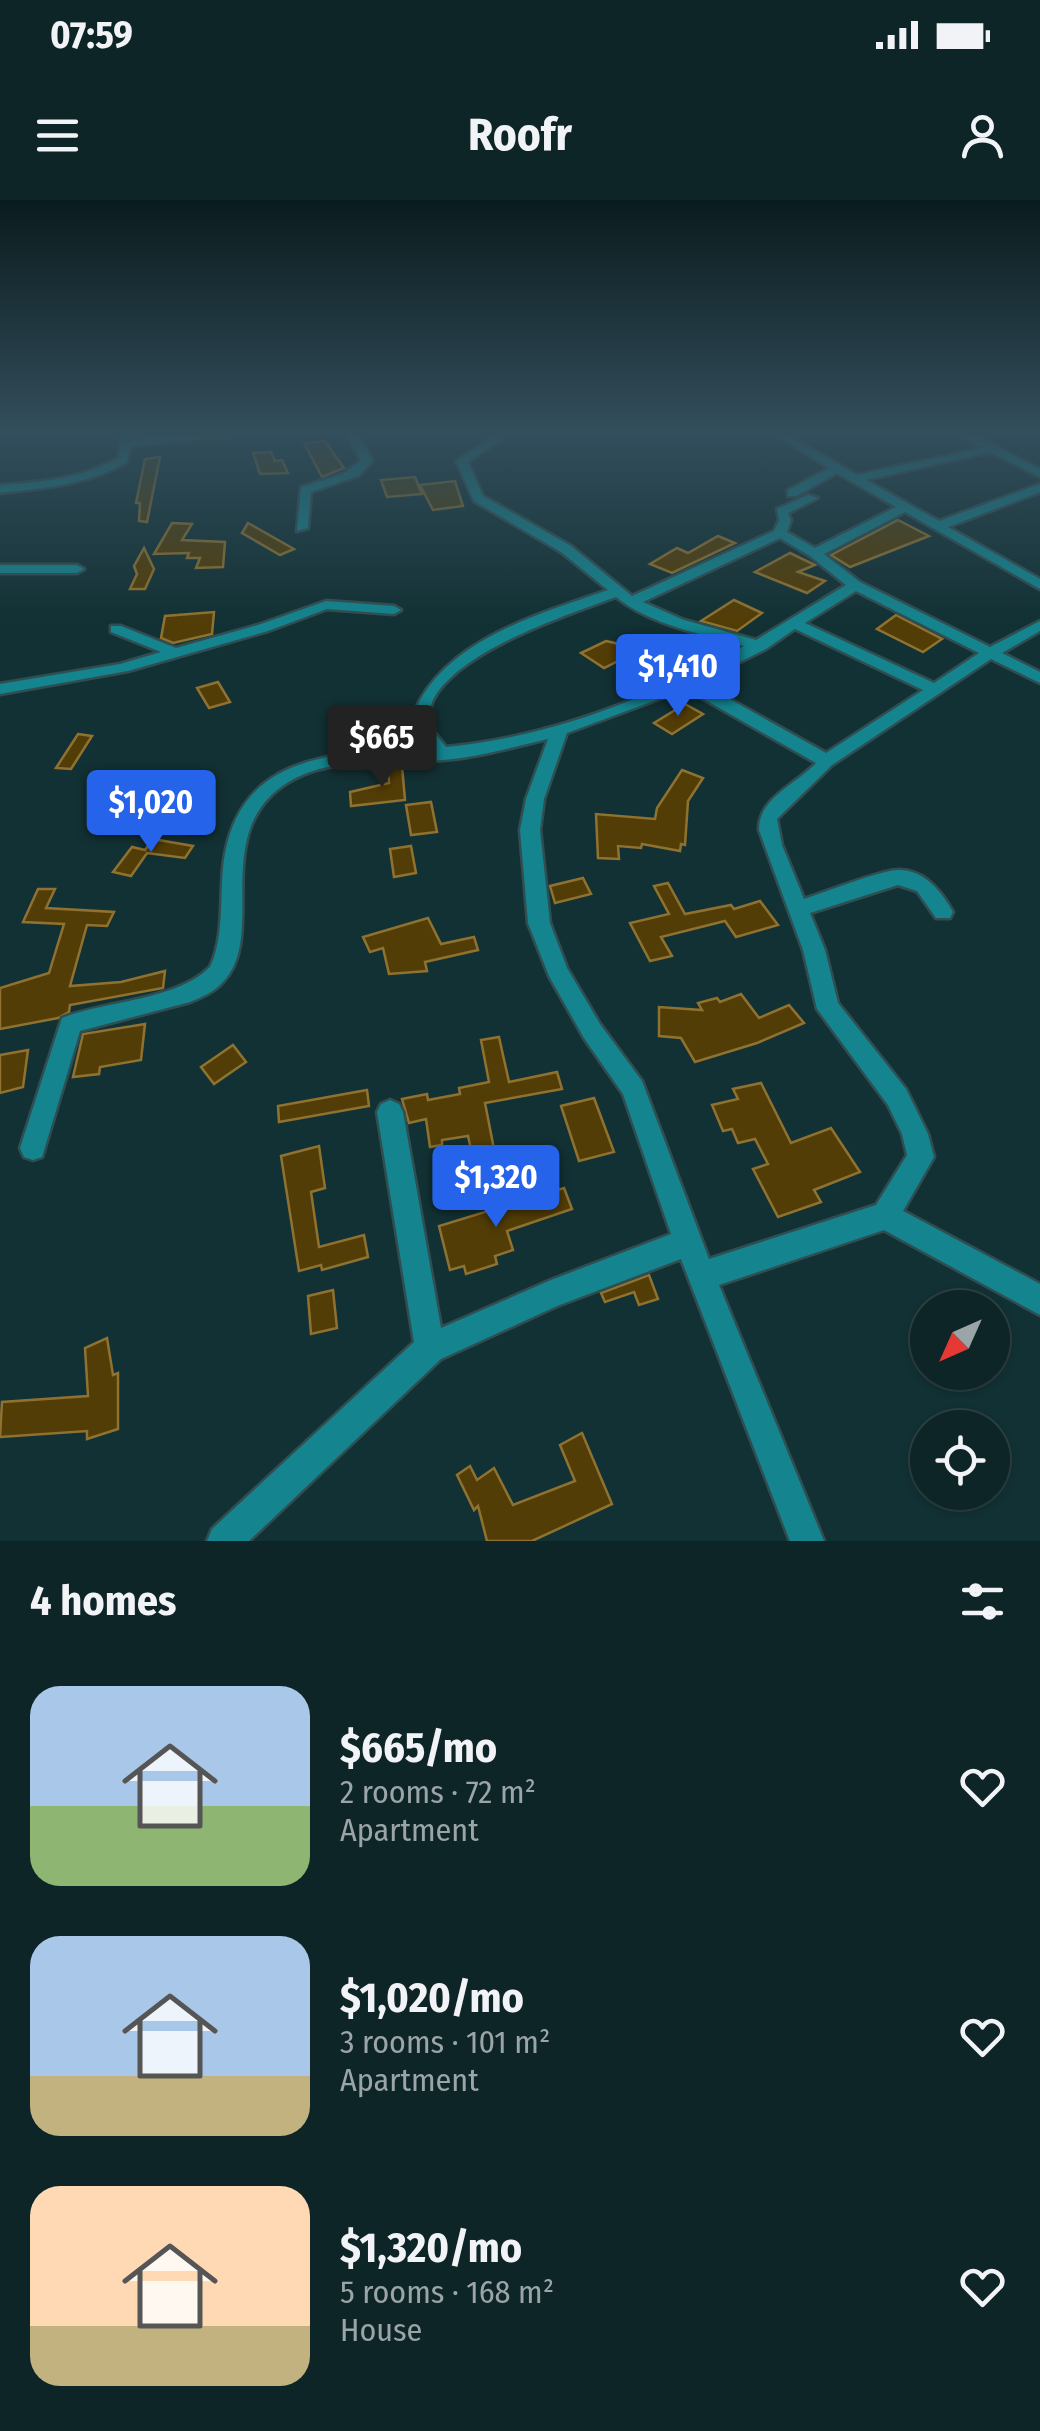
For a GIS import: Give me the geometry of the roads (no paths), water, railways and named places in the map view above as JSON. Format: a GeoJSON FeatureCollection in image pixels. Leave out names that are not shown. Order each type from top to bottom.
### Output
{"type":"FeatureCollection","features":[{"type":"Feature","properties":{"kind":"street"},"geometry":{"type":"LineString","coordinates":[[302,528],[304,496]]}},
{"type":"Feature","properties":{"kind":"street"},"geometry":{"type":"LineString","coordinates":[[477,496],[566,549],[631,602],[679,623],[761,646]]}},
{"type":"Feature","properties":{"kind":"street"},"geometry":{"type":"LineString","coordinates":[[889,496],[1040,585]]}},
{"type":"Feature","properties":{"kind":"street"},"geometry":{"type":"LineString","coordinates":[[941,526],[1020,496]]}},
{"type":"Feature","properties":{"kind":"street"},"geometry":{"type":"LineString","coordinates":[[631,602],[780,533],[785,520],[781,512],[812,498]]}},
{"type":"Feature","properties":{"kind":"street"},"geometry":{"type":"LineString","coordinates":[[815,553],[907,506]]}},
{"type":"Feature","properties":{"kind":"street"},"geometry":{"type":"LineString","coordinates":[[780,533],[815,553],[855,585],[1040,678]]}},
{"type":"Feature","properties":{"kind":"street"},"geometry":{"type":"LineString","coordinates":[[0,570],[77,569]]}},
{"type":"Feature","properties":{"kind":"street"},"geometry":{"type":"LineString","coordinates":[[33,1148],[70,1025],[196,988],[217,975],[224,962],[228,936],[238,830],[245,811],[277,781],[305,768],[497,746],[611,716],[690,684],[761,646],[855,585]]}},
{"type":"Feature","properties":{"kind":"street"},"geometry":{"type":"LineString","coordinates":[[440,754],[436,741],[418,724],[424,696],[486,647],[540,620],[616,592]]}},
{"type":"Feature","properties":{"kind":"street"},"geometry":{"type":"LineString","coordinates":[[0,689],[122,668],[263,628],[326,605],[394,610]]}},
{"type":"Feature","properties":{"kind":"street"},"geometry":{"type":"LineString","coordinates":[[796,624],[936,690]]}},
{"type":"Feature","properties":{"kind":"street"},"geometry":{"type":"LineString","coordinates":[[702,1276],[886,1216],[922,1157],[916,1129],[901,1098],[824,1001],[801,908],[772,847],[768,819],[772,810],[819,775],[826,761],[992,652],[1040,626]]}},
{"type":"Feature","properties":{"kind":"street"},"geometry":{"type":"LineString","coordinates":[[116,630],[170,652]]}},
{"type":"Feature","properties":{"kind":"street"},"geometry":{"type":"LineString","coordinates":[[690,684],[826,761]]}},
{"type":"Feature","properties":{"kind":"street"},"geometry":{"type":"LineString","coordinates":[[560,730],[535,799],[530,830],[539,923],[556,970],[633,1089],[688,1242],[807,1541]]}},
{"type":"Feature","properties":{"kind":"street"},"geometry":{"type":"LineString","coordinates":[[801,908],[898,877],[924,886],[943,912]]}},
{"type":"Feature","properties":{"kind":"street"},"geometry":{"type":"LineString","coordinates":[[390,1112],[430,1348]]}},
{"type":"Feature","properties":{"kind":"street"},"geometry":{"type":"LineString","coordinates":[[886,1216],[1040,1300]]}},
{"type":"Feature","properties":{"kind":"street"},"geometry":{"type":"LineString","coordinates":[[224,1541],[430,1348],[551,1294],[688,1242]]}}]}
